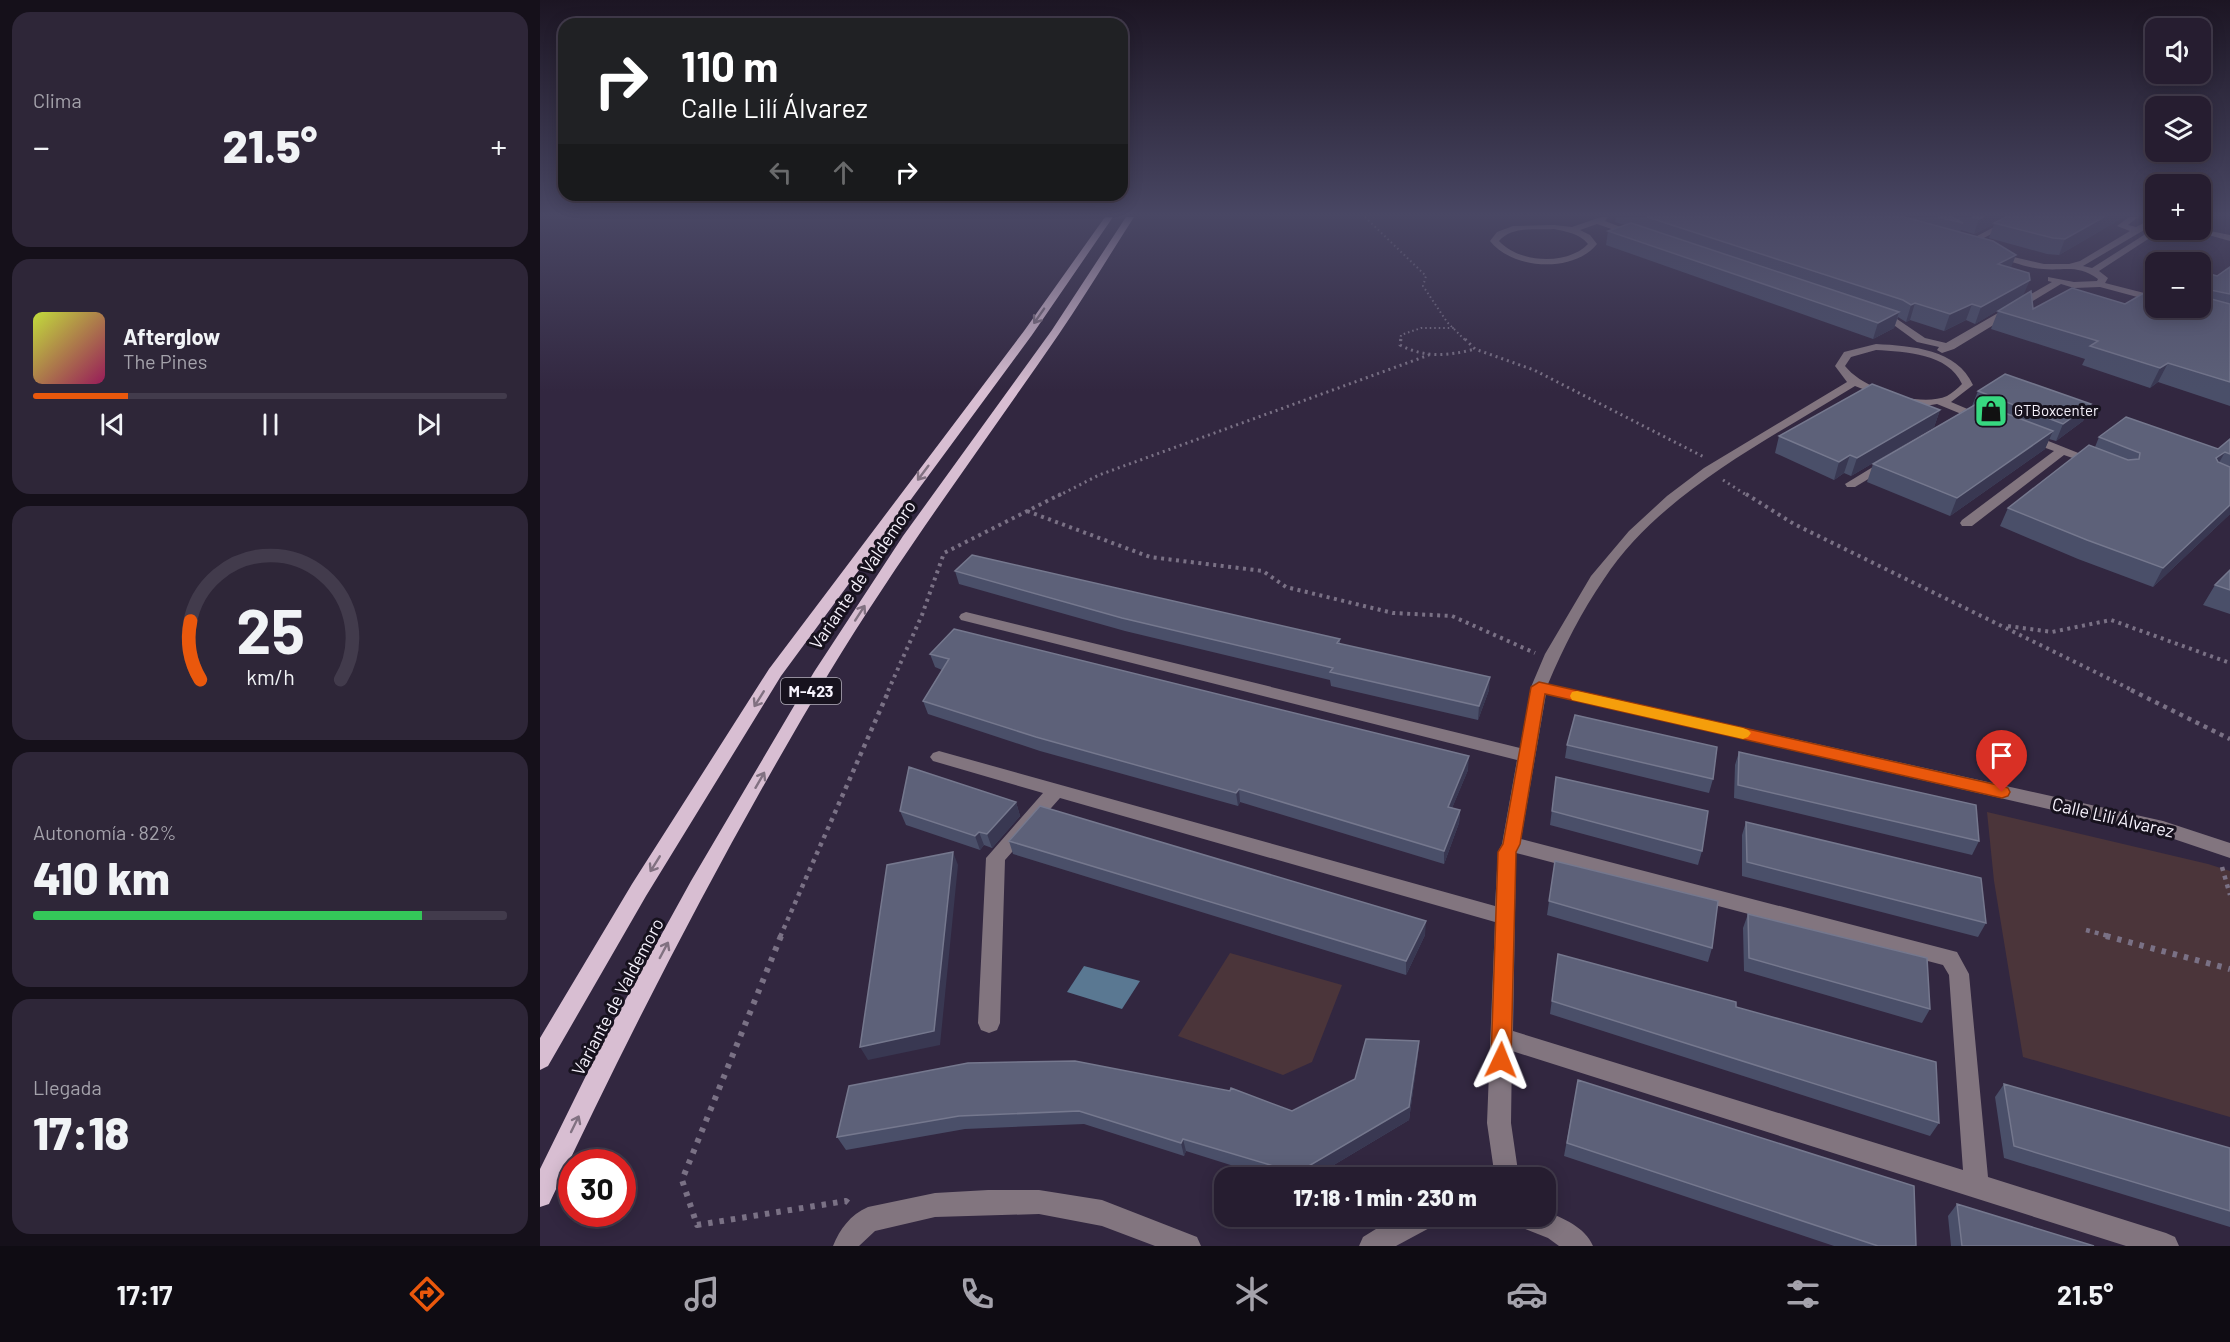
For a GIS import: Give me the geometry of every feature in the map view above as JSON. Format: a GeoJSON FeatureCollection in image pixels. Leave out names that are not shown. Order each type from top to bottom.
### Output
{"type":"FeatureCollection","features":[{"type":"Feature","properties":{"kind":"main road","name":"Variante de Valdemoro"},"geometry":{"type":"LineString","coordinates":[[540,1059],[639,890],[776,673],[1068,275]]}},
{"type":"Feature","properties":{"kind":"main road","name":"Variante de Valdemoro"},"geometry":{"type":"LineString","coordinates":[[540,1195],[631,1011],[698,887],[822,672],[910,536],[1056,331],[1092,275]]}},
{"type":"Feature","properties":{"kind":"street"},"geometry":{"type":"LineString","coordinates":[[2045,275],[2058,282],[2081,286],[2100,284],[2145,296]]}},
{"type":"Feature","properties":{"kind":"street"},"geometry":{"type":"LineString","coordinates":[[2098,275],[2103,278],[2100,284]]}},
{"type":"Feature","properties":{"kind":"street"},"geometry":{"type":"LineString","coordinates":[[1931,355],[1950,347],[2058,282]]}},
{"type":"Feature","properties":{"kind":"street"},"geometry":{"type":"LineString","coordinates":[[1872,314],[1894,321],[1921,340],[1950,347]]}},
{"type":"Feature","properties":{"kind":"street"},"geometry":{"type":"LineString","coordinates":[[1885,347],[1931,355],[1959,369],[1966,377],[1968,385],[1964,392],[1939,401],[1903,400],[1876,393],[1853,383],[1843,375],[1839,367],[1840,359],[1860,349],[1885,347]]}},
{"type":"Feature","properties":{"kind":"street"},"geometry":{"type":"LineString","coordinates":[[1505,1167],[1499,1124],[1507,852],[1511,844],[1539,687],[1550,660],[1598,576],[1634,534],[1672,499],[1713,467],[1853,383]]}},
{"type":"Feature","properties":{"kind":"street"},"geometry":{"type":"LineString","coordinates":[[1939,401],[1964,417],[1990,422]]}},
{"type":"Feature","properties":{"kind":"street"},"geometry":{"type":"LineString","coordinates":[[2021,434],[2103,465]]}},
{"type":"Feature","properties":{"kind":"street"},"geometry":{"type":"LineString","coordinates":[[1967,523],[2063,450]]}},
{"type":"Feature","properties":{"kind":"street"},"geometry":{"type":"LineString","coordinates":[[1851,484],[1900,455]]}},
{"type":"Feature","properties":{"kind":"street"},"geometry":{"type":"LineString","coordinates":[[966,617],[1526,756]]}},
{"type":"Feature","properties":{"kind":"street","name":"Calle Lilí Álvarez"},"geometry":{"type":"LineString","coordinates":[[1539,687],[2163,828],[2223,848]]}},
{"type":"Feature","properties":{"kind":"street"},"geometry":{"type":"LineString","coordinates":[[939,757],[1505,917]]}},
{"type":"Feature","properties":{"kind":"street"},"geometry":{"type":"LineString","coordinates":[[989,1023],[996,858],[1056,790]]}},
{"type":"Feature","properties":{"kind":"street"},"geometry":{"type":"LineString","coordinates":[[1511,844],[1950,958],[1959,974],[1977,1186]]}},
{"type":"Feature","properties":{"kind":"street"},"geometry":{"type":"LineString","coordinates":[[1502,1038],[2166,1246]]}},
{"type":"Feature","properties":{"kind":"street"},"geometry":{"type":"LineString","coordinates":[[846,1246],[849,1238],[868,1220],[935,1205],[988,1202],[1039,1202],[1102,1213],[1188,1246]]}},
{"type":"Feature","properties":{"kind":"street"},"geometry":{"type":"LineString","coordinates":[[1372,1246],[1403,1227]]}},
{"type":"Feature","properties":{"kind":"street"},"geometry":{"type":"LineString","coordinates":[[1553,1227],[1580,1246]]}},
{"type":"Feature","properties":{"kind":"path"},"geometry":{"type":"LineString","coordinates":[[1425,275],[1423,286],[1448,322],[1475,349],[1534,370],[1713,467],[1794,524],[2004,625],[2230,739]]}},
{"type":"Feature","properties":{"kind":"path"},"geometry":{"type":"LineString","coordinates":[[1454,328],[1420,328],[1401,335],[1400,345],[1412,352],[1434,356],[1475,349]]}},
{"type":"Feature","properties":{"kind":"path"},"geometry":{"type":"LineString","coordinates":[[1027,511],[1150,557],[1263,572],[1286,587],[1393,613],[1452,616],[1550,660]]}},
{"type":"Feature","properties":{"kind":"path"},"geometry":{"type":"LineString","coordinates":[[2004,625],[2052,632],[2111,620],[2230,663]]}},
{"type":"Feature","properties":{"kind":"path"},"geometry":{"type":"LineString","coordinates":[[2223,848],[2230,895]]}},
{"type":"Feature","properties":{"kind":"path"},"geometry":{"type":"LineString","coordinates":[[2085,930],[2230,969]]}},
{"type":"Feature","properties":{"kind":"shaded area"},"geometry":{"type":"Polygon","coordinates":[[[1987,812],[2230,871],[2230,1117],[2023,1057],[1994,881],[1987,812]]]}},
{"type":"Feature","properties":{"kind":"shaded area"},"geometry":{"type":"Polygon","coordinates":[[[1230,953],[1342,985],[1312,1062],[1283,1075],[1178,1036],[1230,953]]]}},
{"type":"Feature","properties":{"kind":"water"},"geometry":{"type":"Polygon","coordinates":[[[1084,966],[1140,981],[1122,1009],[1067,992],[1084,966]]]}},
{"type":"Feature","properties":{"kind":"building"},"geometry":{"type":"Polygon","coordinates":[[[1738,275],[1788,275],[1899,312],[1878,323],[1738,275]]]}},
{"type":"Feature","properties":{"kind":"building"},"geometry":{"type":"Polygon","coordinates":[[[1826,275],[2029,275],[2030,280],[1981,307],[1972,304],[1950,314],[1915,303],[1911,305],[1903,300],[1826,275]]]}},
{"type":"Feature","properties":{"kind":"building"},"geometry":{"type":"Polygon","coordinates":[[[2211,275],[2230,275],[2230,294],[2211,290],[2211,275]]]}},
{"type":"Feature","properties":{"kind":"building"},"geometry":{"type":"Polygon","coordinates":[[[2072,288],[2125,304],[2145,292],[2145,318],[2211,318],[2211,299],[2230,304],[2230,382],[2168,363],[2160,368],[2090,346],[2098,341],[1998,311],[2031,291],[2033,309],[2072,288]]]}},
{"type":"Feature","properties":{"kind":"building"},"geometry":{"type":"Polygon","coordinates":[[[2005,374],[2091,404],[2063,424],[1978,391],[2005,374]]]}},
{"type":"Feature","properties":{"kind":"building"},"geometry":{"type":"Polygon","coordinates":[[[1872,384],[1940,410],[1857,458],[1850,455],[1839,462],[1779,436],[1872,384]]]}},
{"type":"Feature","properties":{"kind":"building"},"geometry":{"type":"Polygon","coordinates":[[[1978,403],[2053,431],[1957,498],[1873,464],[1978,403]]]}},
{"type":"Feature","properties":{"kind":"building"},"geometry":{"type":"Polygon","coordinates":[[[2126,417],[2218,449],[2230,439],[2230,454],[2225,452],[2216,458],[2218,462],[2230,467],[2230,505],[2163,568],[2008,508],[2089,445],[2128,460],[2139,459],[2140,453],[2099,437],[2126,417]]]}},
{"type":"Feature","properties":{"kind":"building"},"geometry":{"type":"Polygon","coordinates":[[[972,555],[1340,639],[1337,643],[1490,677],[1479,706],[1330,672],[1333,668],[1122,618],[955,571],[972,555]]]}},
{"type":"Feature","properties":{"kind":"building"},"geometry":{"type":"Polygon","coordinates":[[[2230,570],[2230,590],[2215,585],[2230,570]]]}},
{"type":"Feature","properties":{"kind":"building"},"geometry":{"type":"Polygon","coordinates":[[[954,629],[1469,756],[1448,807],[1460,810],[1444,851],[1239,789],[1236,793],[1036,737],[923,701],[949,659],[930,654],[954,629]]]}},
{"type":"Feature","properties":{"kind":"building"},"geometry":{"type":"Polygon","coordinates":[[[1575,715],[1717,747],[1713,779],[1567,745],[1575,715]]]}},
{"type":"Feature","properties":{"kind":"building"},"geometry":{"type":"Polygon","coordinates":[[[1739,752],[1976,805],[1979,841],[1738,785],[1739,752]]]}},
{"type":"Feature","properties":{"kind":"building"},"geometry":{"type":"Polygon","coordinates":[[[909,767],[1016,802],[987,834],[979,832],[975,836],[900,811],[909,767]]]}},
{"type":"Feature","properties":{"kind":"building"},"geometry":{"type":"Polygon","coordinates":[[[1556,777],[1708,811],[1702,851],[1552,811],[1556,777]]]}},
{"type":"Feature","properties":{"kind":"building"},"geometry":{"type":"Polygon","coordinates":[[[1040,806],[1426,921],[1406,961],[1009,841],[1040,806]]]}},
{"type":"Feature","properties":{"kind":"building"},"geometry":{"type":"Polygon","coordinates":[[[1746,822],[1981,878],[1986,923],[1747,862],[1746,822]]]}},
{"type":"Feature","properties":{"kind":"building"},"geometry":{"type":"Polygon","coordinates":[[[953,852],[934,1031],[860,1047],[887,865],[953,852]]]}},
{"type":"Feature","properties":{"kind":"building"},"geometry":{"type":"Polygon","coordinates":[[[1555,861],[1718,901],[1712,948],[1549,901],[1555,861]]]}},
{"type":"Feature","properties":{"kind":"building"},"geometry":{"type":"Polygon","coordinates":[[[1748,914],[1927,958],[1930,1009],[1749,958],[1748,914]]]}},
{"type":"Feature","properties":{"kind":"building"},"geometry":{"type":"Polygon","coordinates":[[[1558,954],[1736,1002],[1736,1007],[1936,1062],[1939,1123],[1552,1001],[1558,954]]]}},
{"type":"Feature","properties":{"kind":"building"},"geometry":{"type":"Polygon","coordinates":[[[1366,1039],[1419,1041],[1409,1107],[1307,1167],[1277,1167],[1183,1139],[1181,1143],[1079,1111],[959,1116],[837,1137],[849,1086],[968,1063],[1075,1061],[1230,1091],[1231,1088],[1292,1111],[1355,1079],[1366,1039]]]}},
{"type":"Feature","properties":{"kind":"building"},"geometry":{"type":"Polygon","coordinates":[[[1578,1080],[1914,1186],[1916,1246],[1878,1246],[1567,1143],[1578,1080]]]}},
{"type":"Feature","properties":{"kind":"building"},"geometry":{"type":"Polygon","coordinates":[[[2004,1084],[2230,1148],[2230,1211],[2014,1146],[2004,1084]]]}},
{"type":"Feature","properties":{"kind":"building"},"geometry":{"type":"Polygon","coordinates":[[[1957,1204],[2094,1246],[1962,1246],[1957,1204]]]}},
{"type":"Feature","properties":{"kind":"slow traffic"},"geometry":{"type":"LineString","coordinates":[[1577,696],[1743,733]]}},
{"type":"Feature","properties":{"kind":"place","name":"GTBoxcenter"},"geometry":{"type":"Point","coordinates":[1991,411]}},
{"type":"Feature","properties":{"kind":"route"},"geometry":{"type":"LineString","coordinates":[[1501,1060],[1507,852],[1511,844],[1539,687],[2002,792]]}}]}
